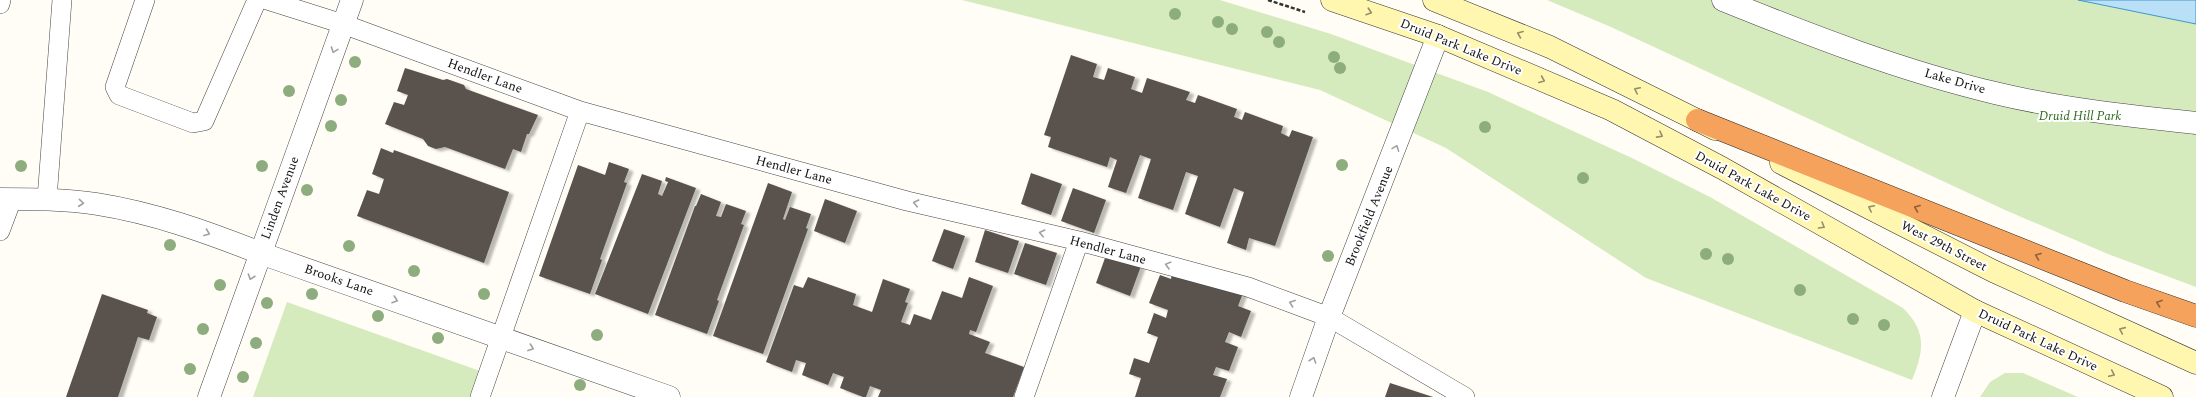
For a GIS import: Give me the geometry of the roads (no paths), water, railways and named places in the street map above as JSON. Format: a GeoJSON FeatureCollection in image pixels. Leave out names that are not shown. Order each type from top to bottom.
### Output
{"type":"FeatureCollection","features":[{"type":"Feature","properties":{"kind":"highway"},"geometry":{"type":"LineString","coordinates":[[1697,120],[2125,290],[2196,316]]}},
{"type":"Feature","properties":{"kind":"main road","name":"Druid Park Lake Drive"},"geometry":{"type":"LineString","coordinates":[[1332,0],[1438,36],[1612,110],[1722,168],[1975,311],[2162,397]]}},
{"type":"Feature","properties":{"kind":"main road"},"geometry":{"type":"LineString","coordinates":[[1434,0],[1550,47],[1697,120]]}},
{"type":"Feature","properties":{"kind":"main road","name":"West 29th Street"},"geometry":{"type":"LineString","coordinates":[[1697,120],[1993,271],[2196,363]]}},
{"type":"Feature","properties":{"kind":"street","name":"Linden Avenue"},"geometry":{"type":"LineString","coordinates":[[209,397],[352,0]]}},
{"type":"Feature","properties":{"kind":"street","name":"Lake Drive"},"geometry":{"type":"LineString","coordinates":[[1723,0],[1793,29],[1896,65],[1996,93],[2100,112],[2196,124]]}},
{"type":"Feature","properties":{"kind":"street","name":"Brookfield Avenue"},"geometry":{"type":"LineString","coordinates":[[1300,397],[1329,316],[1438,36]]}},
{"type":"Feature","properties":{"kind":"street","name":"Brooks Lane"},"geometry":{"type":"LineString","coordinates":[[6,199],[47,199],[97,204],[146,215],[197,229],[260,253],[669,397]]}},
{"type":"Feature","properties":{"kind":"street"},"geometry":{"type":"LineString","coordinates":[[1943,397],[1975,311]]}},
{"type":"Feature","properties":{"kind":"lane"},"geometry":{"type":"LineString","coordinates":[[0,4],[1,0]]}},
{"type":"Feature","properties":{"kind":"lane"},"geometry":{"type":"LineString","coordinates":[[47,199],[62,0]]}},
{"type":"Feature","properties":{"kind":"lane"},"geometry":{"type":"LineString","coordinates":[[145,0],[115,87],[119,95],[193,123],[204,121],[257,0]]}},
{"type":"Feature","properties":{"kind":"lane","name":"Hendler Lane"},"geometry":{"type":"LineString","coordinates":[[267,0],[343,24],[580,111],[907,201],[1079,242],[1248,287],[1329,316],[1465,397]]}},
{"type":"Feature","properties":{"kind":"lane"},"geometry":{"type":"LineString","coordinates":[[480,397],[580,111]]}},
{"type":"Feature","properties":{"kind":"lane"},"geometry":{"type":"LineString","coordinates":[[0,231],[6,199]]}},
{"type":"Feature","properties":{"kind":"lane"},"geometry":{"type":"LineString","coordinates":[[1024,397],[1079,242]]}},
{"type":"Feature","properties":{"kind":"water"},"geometry":{"type":"Polygon","coordinates":[[[2078,0],[2196,0],[2196,24],[2078,0]]]}},
{"type":"Feature","properties":{"kind":"park label","name":"Druid Hill Park"},"geometry":{"type":"Point","coordinates":[2080,116]}}]}
